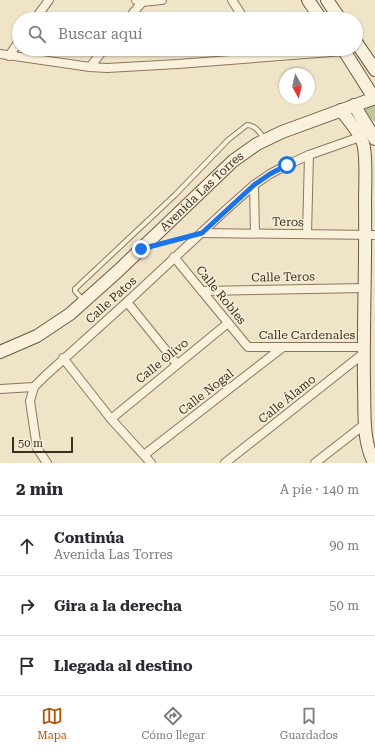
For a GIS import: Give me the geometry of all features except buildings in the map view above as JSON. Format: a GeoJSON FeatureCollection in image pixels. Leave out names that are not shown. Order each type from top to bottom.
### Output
{"type":"FeatureCollection","features":[{"type":"Feature","properties":{"kind":"street"},"geometry":{"type":"LineString","coordinates":[[40,12],[49,0]]}},
{"type":"Feature","properties":{"kind":"street"},"geometry":{"type":"LineString","coordinates":[[133,12],[140,1],[162,0]]}},
{"type":"Feature","properties":{"kind":"street"},"geometry":{"type":"LineString","coordinates":[[232,0],[240,12]]}},
{"type":"Feature","properties":{"kind":"street"},"geometry":{"type":"LineString","coordinates":[[308,0],[316,12]]}},
{"type":"Feature","properties":{"kind":"street"},"geometry":{"type":"LineString","coordinates":[[327,0],[335,12]]}},
{"type":"Feature","properties":{"kind":"street"},"geometry":{"type":"LineString","coordinates":[[9,56],[12,52]]}},
{"type":"Feature","properties":{"kind":"street"},"geometry":{"type":"LineString","coordinates":[[363,52],[375,70]]}},
{"type":"Feature","properties":{"kind":"street"},"geometry":{"type":"LineString","coordinates":[[0,54],[90,67],[124,67],[277,56]]}},
{"type":"Feature","properties":{"kind":"street"},"geometry":{"type":"LineString","coordinates":[[90,67],[99,56]]}},
{"type":"Feature","properties":{"kind":"street"},"geometry":{"type":"LineString","coordinates":[[347,56],[373,96]]}},
{"type":"Feature","properties":{"kind":"street","name":"Avenida Las Torres"},"geometry":{"type":"LineString","coordinates":[[0,352],[37,336],[70,314],[118,271],[233,161],[265,140],[282,132],[354,105],[373,96]]}},
{"type":"Feature","properties":{"kind":"street"},"geometry":{"type":"LineString","coordinates":[[354,105],[368,135],[364,151],[370,235],[365,288],[365,424],[368,451],[374,463]]}},
{"type":"Feature","properties":{"kind":"street"},"geometry":{"type":"LineString","coordinates":[[341,110],[368,135]]}},
{"type":"Feature","properties":{"kind":"street"},"geometry":{"type":"LineString","coordinates":[[174,257],[254,185],[270,174],[309,155],[368,135]]}},
{"type":"Feature","properties":{"kind":"street"},"geometry":{"type":"LineString","coordinates":[[307,234],[309,155]]}},
{"type":"Feature","properties":{"kind":"street"},"geometry":{"type":"LineString","coordinates":[[254,185],[255,233]]}},
{"type":"Feature","properties":{"kind":"street","name":"Teros"},"geometry":{"type":"LineString","coordinates":[[202,233],[370,235]]}},
{"type":"Feature","properties":{"kind":"street","name":"Calle Robles"},"geometry":{"type":"LineString","coordinates":[[174,257],[246,346],[250,347]]}},
{"type":"Feature","properties":{"kind":"street","name":"Calle Patos"},"geometry":{"type":"LineString","coordinates":[[34,387],[63,358],[127,302],[174,257]]}},
{"type":"Feature","properties":{"kind":"street","name":"Calle Teros"},"geometry":{"type":"LineString","coordinates":[[202,290],[365,288]]}},
{"type":"Feature","properties":{"kind":"street"},"geometry":{"type":"LineString","coordinates":[[127,302],[177,364]]}},
{"type":"Feature","properties":{"kind":"street","name":"Calle Olivo"},"geometry":{"type":"LineString","coordinates":[[111,419],[228,323]]}},
{"type":"Feature","properties":{"kind":"street","name":"Calle Cardenales"},"geometry":{"type":"LineString","coordinates":[[250,347],[364,350]]}},
{"type":"Feature","properties":{"kind":"street","name":"Calle Nogal"},"geometry":{"type":"LineString","coordinates":[[144,455],[283,347]]}},
{"type":"Feature","properties":{"kind":"street","name":"Calle Álamo"},"geometry":{"type":"LineString","coordinates":[[225,463],[364,350]]}},
{"type":"Feature","properties":{"kind":"street"},"geometry":{"type":"LineString","coordinates":[[63,358],[111,419],[151,463]]}},
{"type":"Feature","properties":{"kind":"street"},"geometry":{"type":"LineString","coordinates":[[0,389],[34,387],[30,401],[32,420],[37,448],[47,463]]}},
{"type":"Feature","properties":{"kind":"street"},"geometry":{"type":"LineString","coordinates":[[315,463],[365,424]]}},
{"type":"Feature","properties":{"kind":"lane"},"geometry":{"type":"LineString","coordinates":[[84,302],[75,289],[174,195],[228,140],[247,125],[251,125],[265,140]]}},
{"type":"Feature","properties":{"kind":"path"},"geometry":{"type":"LineString","coordinates":[[164,243],[186,237]]}},
{"type":"Feature","properties":{"kind":"green space"},"geometry":{"type":"Polygon","coordinates":[[[375,103],[375,122],[362,112],[368,106],[375,103]]]}},
{"type":"Feature","properties":{"kind":"route"},"geometry":{"type":"LineString","coordinates":[[141,249],[202,233],[254,185],[287,165]]}}]}
